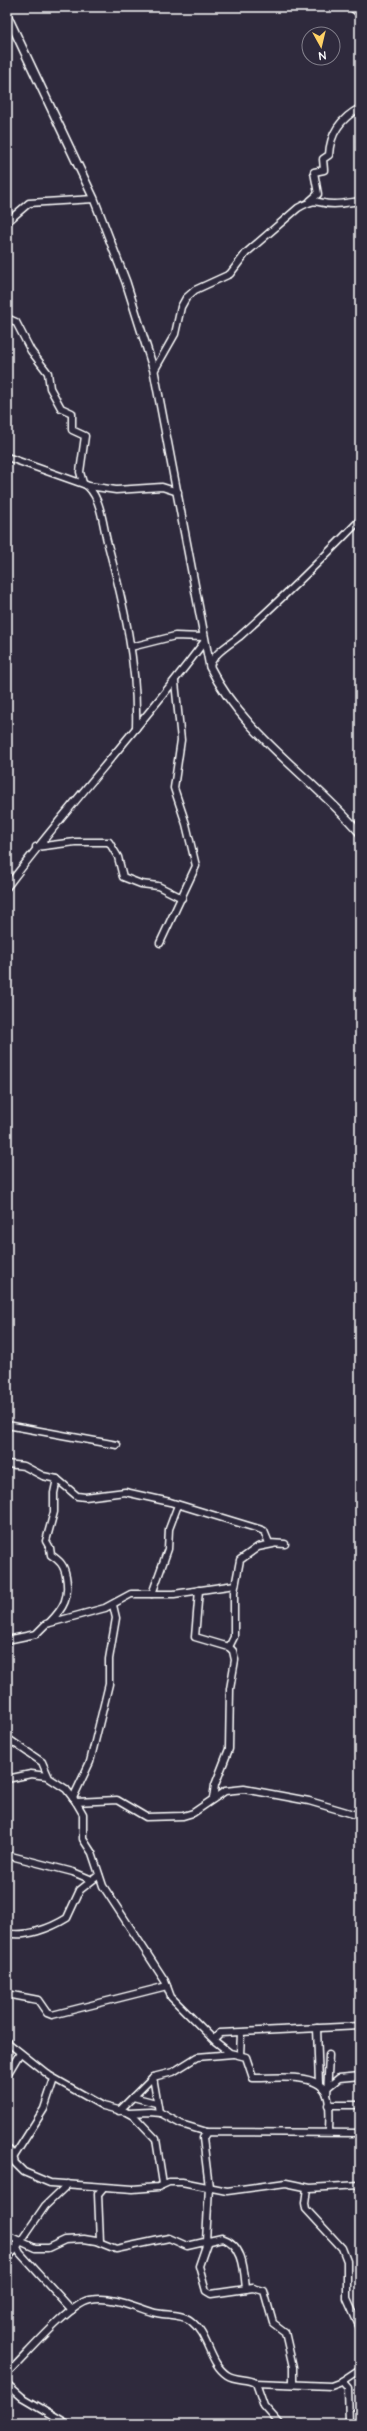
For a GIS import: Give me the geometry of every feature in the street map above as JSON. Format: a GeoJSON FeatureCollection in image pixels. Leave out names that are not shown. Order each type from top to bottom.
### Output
{"type":"FeatureCollection","features":[{"type":"Feature","properties":{"kind":"street"},"geometry":{"type":"LineString","coordinates":[[351,7],[360,14]]}},
{"type":"Feature","properties":{"kind":"street"},"geometry":{"type":"LineString","coordinates":[[7,15],[94,199],[124,276],[154,371],[200,607],[204,640],[210,667],[220,686],[239,712],[360,833]]}},
{"type":"Feature","properties":{"kind":"street"},"geometry":{"type":"LineString","coordinates":[[308,203],[317,195],[314,172],[324,170],[323,159],[329,155],[332,138],[344,119],[360,108]]}},
{"type":"Feature","properties":{"kind":"street"},"geometry":{"type":"LineString","coordinates":[[7,222],[29,203],[94,199]]}},
{"type":"Feature","properties":{"kind":"street"},"geometry":{"type":"LineString","coordinates":[[154,371],[175,334],[181,307],[189,295],[230,274],[246,253],[298,208],[319,200],[332,204],[360,201]]}},
{"type":"Feature","properties":{"kind":"street"},"geometry":{"type":"LineString","coordinates":[[7,318],[16,322],[31,351],[48,373],[50,388],[61,408],[72,412],[72,430],[85,436],[80,472],[83,483],[89,486],[98,504],[121,590],[131,647],[136,697],[136,728]]}},
{"type":"Feature","properties":{"kind":"street"},"geometry":{"type":"LineString","coordinates":[[7,457],[89,486],[116,490],[162,487],[178,492]]}},
{"type":"Feature","properties":{"kind":"street"},"geometry":{"type":"LineString","coordinates":[[210,667],[218,654],[303,577],[360,520]]}},
{"type":"Feature","properties":{"kind":"street"},"geometry":{"type":"LineString","coordinates":[[131,647],[175,636],[204,640]]}},
{"type":"Feature","properties":{"kind":"street"},"geometry":{"type":"LineString","coordinates":[[7,887],[36,846],[111,761],[136,728],[175,682],[204,640]]}},
{"type":"Feature","properties":{"kind":"street"},"geometry":{"type":"LineString","coordinates":[[160,943],[196,866],[174,788],[181,740],[175,682]]}},
{"type":"Feature","properties":{"kind":"street"},"geometry":{"type":"LineString","coordinates":[[36,846],[75,842],[109,842],[118,857],[123,878],[141,884],[158,886],[182,898]]}},
{"type":"Feature","properties":{"kind":"street"},"geometry":{"type":"LineString","coordinates":[[7,1425],[117,1445]]}},
{"type":"Feature","properties":{"kind":"street"},"geometry":{"type":"LineString","coordinates":[[7,1464],[22,1465],[37,1471],[43,1476],[57,1479],[66,1485],[73,1494],[82,1497],[125,1492],[178,1505],[262,1529],[268,1542],[273,1544]]}},
{"type":"Feature","properties":{"kind":"street"},"geometry":{"type":"LineString","coordinates":[[7,1640],[36,1634],[48,1624],[64,1606],[68,1594],[64,1567],[58,1559],[50,1555],[50,1548],[46,1541],[54,1512],[54,1493],[57,1479]]}},
{"type":"Feature","properties":{"kind":"street"},"geometry":{"type":"LineString","coordinates":[[152,1594],[168,1548],[169,1529],[178,1505]]}},
{"type":"Feature","properties":{"kind":"street"},"geometry":{"type":"LineString","coordinates":[[229,1647],[234,1637],[235,1585],[241,1558],[258,1547],[273,1544],[285,1544]]}},
{"type":"Feature","properties":{"kind":"street"},"geometry":{"type":"LineString","coordinates":[[48,1624],[113,1605],[127,1595],[199,1590],[235,1585]]}},
{"type":"Feature","properties":{"kind":"street"},"geometry":{"type":"LineString","coordinates":[[199,1590],[195,1637],[229,1647],[234,1651],[235,1660],[231,1686],[229,1749],[215,1785],[213,1799]]}},
{"type":"Feature","properties":{"kind":"street"},"geometry":{"type":"LineString","coordinates":[[75,1800],[90,1762],[109,1684],[109,1660],[116,1618],[113,1605]]}},
{"type":"Feature","properties":{"kind":"street"},"geometry":{"type":"LineString","coordinates":[[7,1738],[42,1762],[47,1776]]}},
{"type":"Feature","properties":{"kind":"street"},"geometry":{"type":"LineString","coordinates":[[7,1779],[31,1774],[47,1776],[66,1789],[75,1800],[83,1814],[83,1839],[92,1853],[103,1886],[167,1986],[173,1998],[229,2052],[247,2058],[253,2078],[289,2078],[310,2080],[319,2084],[327,2094]]}},
{"type":"Feature","properties":{"kind":"street"},"geometry":{"type":"LineString","coordinates":[[75,1800],[117,1800],[138,1814],[150,1817],[188,1815],[225,1791],[244,1789],[309,1801],[360,1816]]}},
{"type":"Feature","properties":{"kind":"street"},"geometry":{"type":"LineString","coordinates":[[7,1855],[60,1868],[92,1880]]}},
{"type":"Feature","properties":{"kind":"street"},"geometry":{"type":"LineString","coordinates":[[7,1933],[17,1935],[30,1933],[67,1918],[80,1890],[99,1875]]}},
{"type":"Feature","properties":{"kind":"street"},"geometry":{"type":"LineString","coordinates":[[7,1994],[38,2000],[47,2014],[52,2015],[167,1986]]}},
{"type":"Feature","properties":{"kind":"street"},"geometry":{"type":"LineString","coordinates":[[214,2039],[219,2034],[360,2026]]}},
{"type":"Feature","properties":{"kind":"street"},"geometry":{"type":"LineString","coordinates":[[317,2028],[319,2084]]}},
{"type":"Feature","properties":{"kind":"street"},"geometry":{"type":"LineString","coordinates":[[237,2054],[241,2033]]}},
{"type":"Feature","properties":{"kind":"street"},"geometry":{"type":"LineString","coordinates":[[7,2042],[54,2078],[103,2106],[119,2111],[129,2113],[152,2112],[162,2114],[182,2124],[207,2132],[360,2133]]}},
{"type":"Feature","properties":{"kind":"street"},"geometry":{"type":"LineString","coordinates":[[7,2074],[20,2053]]}},
{"type":"Feature","properties":{"kind":"street"},"geometry":{"type":"LineString","coordinates":[[119,2111],[153,2077],[171,2073],[197,2058],[237,2054]]}},
{"type":"Feature","properties":{"kind":"street"},"geometry":{"type":"LineString","coordinates":[[329,2055],[327,2094],[330,2132]]}},
{"type":"Feature","properties":{"kind":"street"},"geometry":{"type":"LineString","coordinates":[[328,2088],[339,2078],[360,2076]]}},
{"type":"Feature","properties":{"kind":"street"},"geometry":{"type":"LineString","coordinates":[[153,2077],[156,2103],[158,2110],[162,2114]]}},
{"type":"Feature","properties":{"kind":"street"},"geometry":{"type":"LineString","coordinates":[[13,2158],[44,2110],[54,2078]]}},
{"type":"Feature","properties":{"kind":"street"},"geometry":{"type":"LineString","coordinates":[[133,2097],[156,2103]]}},
{"type":"Feature","properties":{"kind":"street"},"geometry":{"type":"LineString","coordinates":[[328,2105],[360,2105]]}},
{"type":"Feature","properties":{"kind":"street"},"geometry":{"type":"LineString","coordinates":[[129,2113],[156,2138],[163,2184]]}},
{"type":"Feature","properties":{"kind":"street"},"geometry":{"type":"LineString","coordinates":[[207,2132],[204,2135],[210,2189],[207,2240],[199,2266],[206,2291],[214,2294],[246,2289],[261,2289],[266,2293],[273,2323],[285,2332],[293,2366],[293,2384]]}},
{"type":"Feature","properties":{"kind":"street"},"geometry":{"type":"LineString","coordinates":[[7,2148],[19,2168],[33,2177],[50,2183],[103,2188],[144,2189],[169,2182],[182,2182],[210,2189],[227,2191],[290,2183],[307,2188],[360,2184]]}},
{"type":"Feature","properties":{"kind":"street"},"geometry":{"type":"LineString","coordinates":[[7,2258],[45,2206],[68,2184]]}},
{"type":"Feature","properties":{"kind":"street"},"geometry":{"type":"LineString","coordinates":[[100,2242],[98,2194],[103,2188]]}},
{"type":"Feature","properties":{"kind":"street"},"geometry":{"type":"LineString","coordinates":[[307,2188],[305,2203],[306,2209],[346,2255],[347,2299],[360,2328]]}},
{"type":"Feature","properties":{"kind":"street"},"geometry":{"type":"LineString","coordinates":[[7,2236],[17,2243],[72,2310]]}},
{"type":"Feature","properties":{"kind":"street"},"geometry":{"type":"LineString","coordinates":[[17,2243],[51,2248],[65,2240],[84,2239],[100,2242],[116,2249],[169,2238],[186,2246],[207,2240],[222,2238],[232,2243],[242,2258],[246,2289]]}},
{"type":"Feature","properties":{"kind":"street"},"geometry":{"type":"LineString","coordinates":[[7,2374],[72,2310],[87,2301],[97,2300],[126,2303],[154,2313],[186,2318],[202,2332],[212,2355],[227,2375],[256,2383],[331,2386],[342,2381],[360,2369]]}},
{"type":"Feature","properties":{"kind":"street"},"geometry":{"type":"LineString","coordinates":[[342,2381],[348,2388],[349,2424]]}},
{"type":"Feature","properties":{"kind":"street"},"geometry":{"type":"LineString","coordinates":[[256,2383],[264,2406],[280,2424]]}},
{"type":"Feature","properties":{"kind":"street"},"geometry":{"type":"LineString","coordinates":[[7,2384],[22,2397],[68,2424]]}}]}
